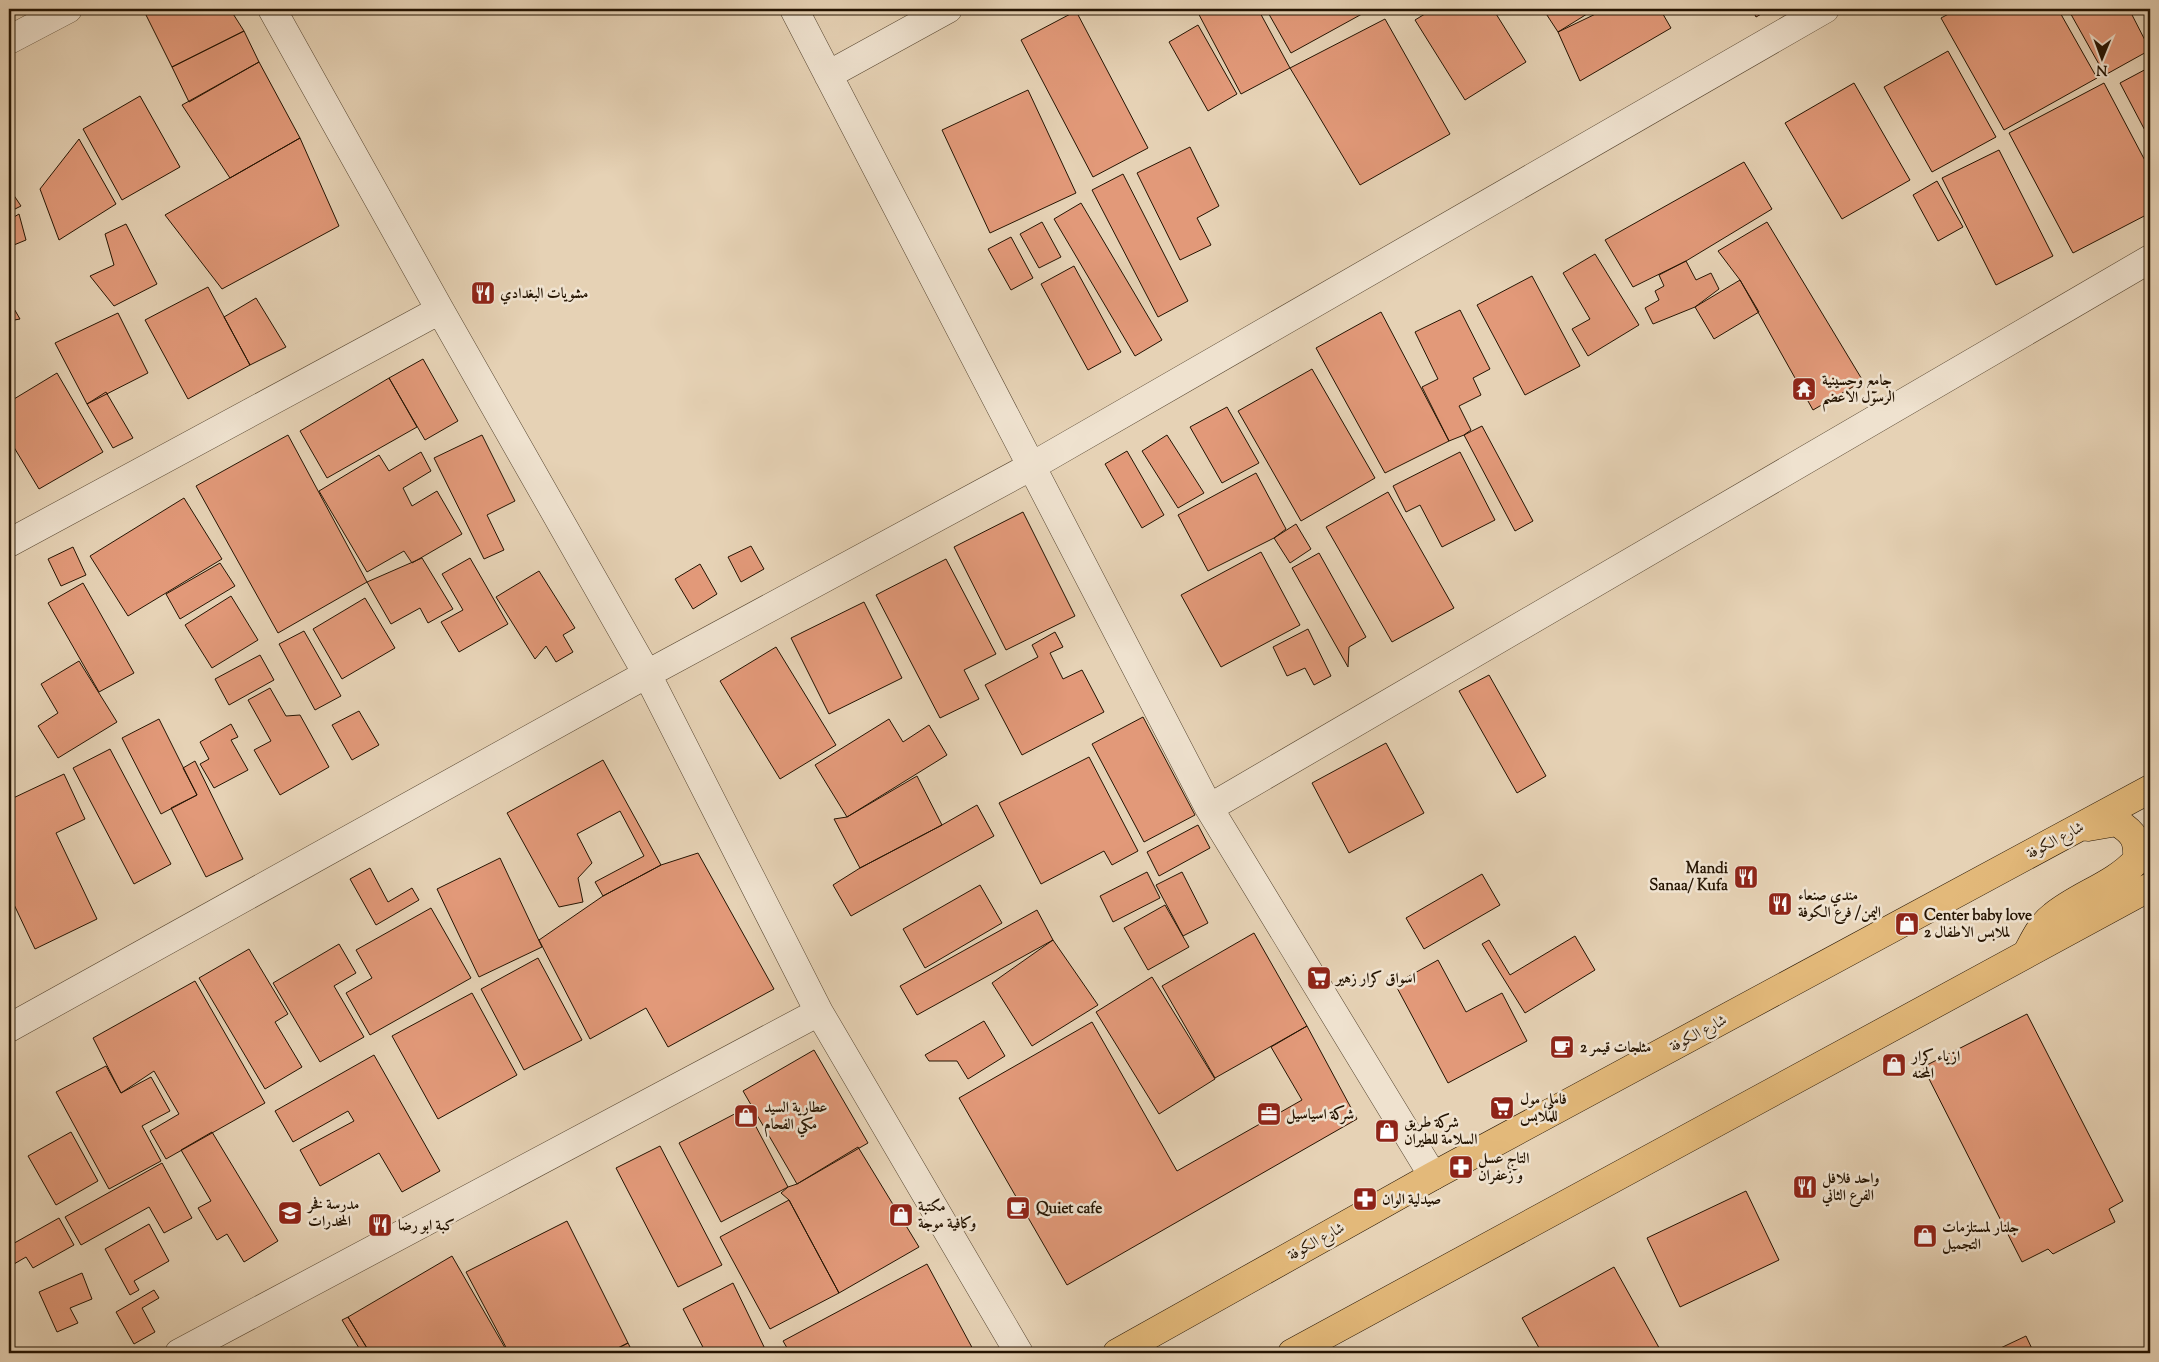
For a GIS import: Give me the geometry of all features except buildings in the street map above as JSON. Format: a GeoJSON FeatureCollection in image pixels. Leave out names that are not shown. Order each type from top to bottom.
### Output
{"type":"FeatureCollection","features":[{"type":"Feature","properties":{"kind":"highway","name":"شارع الكوفة"},"geometry":{"type":"LineString","coordinates":[[1117,1353],[1433,1176],[2150,789]]}},
{"type":"Feature","properties":{"kind":"highway"},"geometry":{"type":"LineString","coordinates":[[2027,955],[2039,931],[2052,916],[2125,873],[2137,860],[2138,846],[2132,832],[2117,822],[2074,830]]}},
{"type":"Feature","properties":{"kind":"highway"},"geometry":{"type":"LineString","coordinates":[[1292,1353],[2150,887]]}},
{"type":"Feature","properties":{"kind":"street"},"geometry":{"type":"LineString","coordinates":[[9,40],[68,9]]}},
{"type":"Feature","properties":{"kind":"street"},"geometry":{"type":"LineString","coordinates":[[272,9],[440,310],[647,674],[819,1012],[1019,1353]]}},
{"type":"Feature","properties":{"kind":"street"},"geometry":{"type":"LineString","coordinates":[[794,9],[1210,808],[1433,1176]]}},
{"type":"Feature","properties":{"kind":"street"},"geometry":{"type":"LineString","coordinates":[[828,75],[948,9]]}},
{"type":"Feature","properties":{"kind":"street"},"geometry":{"type":"LineString","coordinates":[[9,1028],[647,674],[1032,466],[1820,10]]}},
{"type":"Feature","properties":{"kind":"street"},"geometry":{"type":"LineString","coordinates":[[1210,808],[2150,259]]}},
{"type":"Feature","properties":{"kind":"street"},"geometry":{"type":"LineString","coordinates":[[9,543],[440,310]]}},
{"type":"Feature","properties":{"kind":"street"},"geometry":{"type":"LineString","coordinates":[[179,1353],[819,1012]]}},
{"type":"Feature","properties":{"kind":"place","name":"مشويات البغدادي"},"geometry":{"type":"Point","coordinates":[483,293]}},
{"type":"Feature","properties":{"kind":"place","name":"جامع وحسينية الرسول الاعضم"},"geometry":{"type":"Point","coordinates":[1804,389]}},
{"type":"Feature","properties":{"kind":"place","name":"Mandi Sanaa/ Kufa"},"geometry":{"type":"Point","coordinates":[1746,877]}},
{"type":"Feature","properties":{"kind":"place","name":"مندي صنعاء اليمن/ فرع الكوفة"},"geometry":{"type":"Point","coordinates":[1780,904]}},
{"type":"Feature","properties":{"kind":"place","name":"Center baby love لملابس الاطفال 2"},"geometry":{"type":"Point","coordinates":[1907,924]}},
{"type":"Feature","properties":{"kind":"place","name":"اسواق كرار زهير"},"geometry":{"type":"Point","coordinates":[1319,978]}},
{"type":"Feature","properties":{"kind":"place","name":"مثلجات قيمر 2"},"geometry":{"type":"Point","coordinates":[1562,1047]}},
{"type":"Feature","properties":{"kind":"place","name":"ازياء كرار المحنه"},"geometry":{"type":"Point","coordinates":[1894,1065]}},
{"type":"Feature","properties":{"kind":"place","name":"فاملي مول للملابس"},"geometry":{"type":"Point","coordinates":[1502,1108]}},
{"type":"Feature","properties":{"kind":"place","name":"شركة اسياسيل"},"geometry":{"type":"Point","coordinates":[1269,1114]}},
{"type":"Feature","properties":{"kind":"place","name":"عطارية السيد مكي الفحام"},"geometry":{"type":"Point","coordinates":[746,1116]}},
{"type":"Feature","properties":{"kind":"place","name":"شركة طريق السلامة للطيران"},"geometry":{"type":"Point","coordinates":[1387,1131]}},
{"type":"Feature","properties":{"kind":"place","name":"التاج عسل و زعفران"},"geometry":{"type":"Point","coordinates":[1461,1167]}},
{"type":"Feature","properties":{"kind":"place","name":"واحد فلافل الفرع الثاني"},"geometry":{"type":"Point","coordinates":[1805,1187]}},
{"type":"Feature","properties":{"kind":"place","name":"صيدلية الوان"},"geometry":{"type":"Point","coordinates":[1365,1199]}},
{"type":"Feature","properties":{"kind":"place","name":"Quiet cafe"},"geometry":{"type":"Point","coordinates":[1018,1208]}},
{"type":"Feature","properties":{"kind":"place","name":"مدرسة فخر المخدرات"},"geometry":{"type":"Point","coordinates":[290,1213]}},
{"type":"Feature","properties":{"kind":"place","name":"مكتبة وكافية موجة"},"geometry":{"type":"Point","coordinates":[901,1215]}},
{"type":"Feature","properties":{"kind":"place","name":"كبة ابو رضا"},"geometry":{"type":"Point","coordinates":[380,1225]}},
{"type":"Feature","properties":{"kind":"place","name":"جلنار لمستلزمات التجميل"},"geometry":{"type":"Point","coordinates":[1925,1236]}}]}
